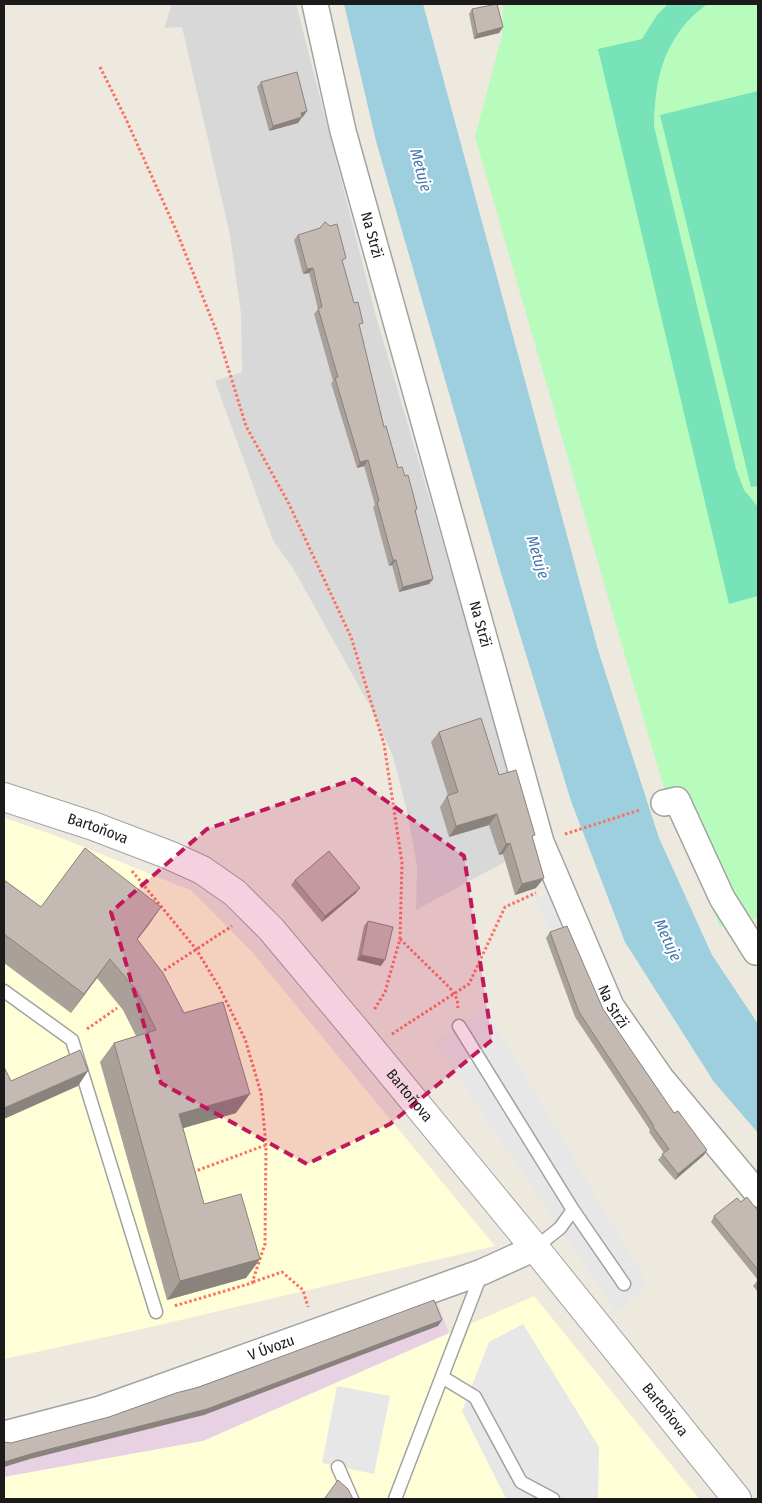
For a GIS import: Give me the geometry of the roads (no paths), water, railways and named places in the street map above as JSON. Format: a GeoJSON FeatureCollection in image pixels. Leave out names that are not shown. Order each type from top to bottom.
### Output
{"type":"FeatureCollection","features":[{"type":"Feature","properties":{"kind":"street","name":"Na Strži"},"geometry":{"type":"LineString","coordinates":[[315,4],[343,131],[540,842],[611,1006],[661,1078],[758,1194]]}},
{"type":"Feature","properties":{"kind":"street","name":"Bartoňova"},"geometry":{"type":"LineString","coordinates":[[4,797],[93,826],[191,864],[224,884],[255,912],[287,947],[535,1248],[737,1499]]}},
{"type":"Feature","properties":{"kind":"street"},"geometry":{"type":"LineString","coordinates":[[653,806],[677,800],[722,898],[756,952],[758,951]]}},
{"type":"Feature","properties":{"kind":"street","name":"V Úvozu"},"geometry":{"type":"LineString","coordinates":[[4,1434],[100,1410],[482,1272],[535,1248]]}},
{"type":"Feature","properties":{"kind":"lane"},"geometry":{"type":"LineString","coordinates":[[4,990],[72,1040],[156,1312]]}},
{"type":"Feature","properties":{"kind":"lane"},"geometry":{"type":"LineString","coordinates":[[459,1026],[573,1210],[624,1284]]}},
{"type":"Feature","properties":{"kind":"lane"},"geometry":{"type":"LineString","coordinates":[[535,1248],[560,1228],[573,1210]]}},
{"type":"Feature","properties":{"kind":"lane"},"geometry":{"type":"LineString","coordinates":[[395,1499],[482,1272]]}},
{"type":"Feature","properties":{"kind":"lane"},"geometry":{"type":"LineString","coordinates":[[442,1378],[475,1397],[521,1482],[553,1499]]}},
{"type":"Feature","properties":{"kind":"lane"},"geometry":{"type":"LineString","coordinates":[[338,1467],[352,1499]]}},
{"type":"Feature","properties":{"kind":"water","name":"Metuje"},"geometry":{"type":"Polygon","coordinates":[[[344,4],[423,4],[598,650],[659,838],[712,955],[758,1024],[758,1133],[714,1082],[625,942],[571,801],[501,573],[376,141],[344,4]]]}}]}
